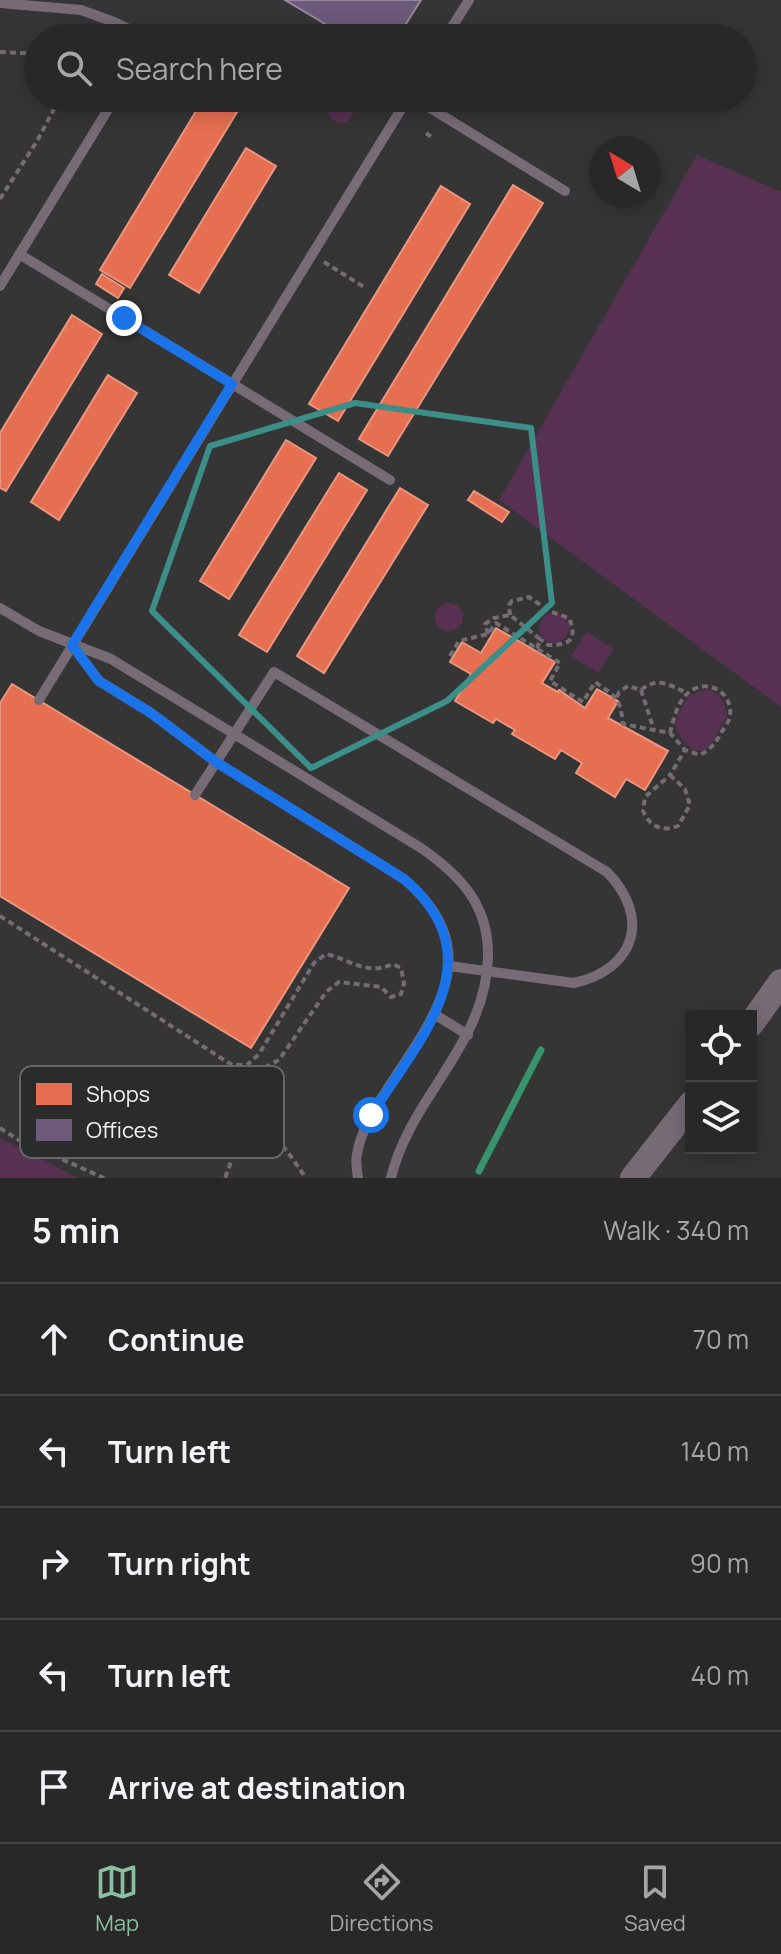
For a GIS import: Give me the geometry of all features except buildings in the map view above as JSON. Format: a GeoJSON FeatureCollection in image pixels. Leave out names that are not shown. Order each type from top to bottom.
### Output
{"type":"FeatureCollection","features":[{"type":"Feature","properties":{"kind":"street"},"geometry":{"type":"LineString","coordinates":[[757,1016],[781,982]]}},
{"type":"Feature","properties":{"kind":"street"},"geometry":{"type":"LineString","coordinates":[[633,1178],[685,1112]]}},
{"type":"Feature","properties":{"kind":"lane"},"geometry":{"type":"LineString","coordinates":[[454,24],[469,0]]}},
{"type":"Feature","properties":{"kind":"lane"},"geometry":{"type":"LineString","coordinates":[[0,3],[81,10],[118,24]]}},
{"type":"Feature","properties":{"kind":"lane"},"geometry":{"type":"LineString","coordinates":[[0,286],[106,112]]}},
{"type":"Feature","properties":{"kind":"lane"},"geometry":{"type":"LineString","coordinates":[[39,700],[402,112]]}},
{"type":"Feature","properties":{"kind":"lane"},"geometry":{"type":"LineString","coordinates":[[434,112],[565,191]]}},
{"type":"Feature","properties":{"kind":"lane"},"geometry":{"type":"LineString","coordinates":[[19,254],[390,480]]}},
{"type":"Feature","properties":{"kind":"lane"},"geometry":{"type":"LineString","coordinates":[[0,608],[39,631],[111,659],[421,848],[452,870],[470,893],[483,920],[488,946],[488,972],[481,1006],[468,1035],[400,1147],[391,1178]]}},
{"type":"Feature","properties":{"kind":"lane"},"geometry":{"type":"LineString","coordinates":[[72,645],[99,681],[151,713],[216,762],[404,879],[424,896],[438,917],[447,941],[449,966],[446,984],[434,1014],[371,1115],[356,1155],[358,1178]]}},
{"type":"Feature","properties":{"kind":"lane"},"geometry":{"type":"LineString","coordinates":[[195,795],[274,672],[607,872],[621,886],[631,907],[633,931],[626,951],[610,968],[593,979],[574,983],[449,966]]}},
{"type":"Feature","properties":{"kind":"lane"},"geometry":{"type":"LineString","coordinates":[[434,1014],[468,1035]]}},
{"type":"Feature","properties":{"kind":"path"},"geometry":{"type":"LineString","coordinates":[[0,52],[24,53]]}},
{"type":"Feature","properties":{"kind":"path"},"geometry":{"type":"LineString","coordinates":[[0,199],[53,112]]}},
{"type":"Feature","properties":{"kind":"path"},"geometry":{"type":"LineString","coordinates":[[426,133],[433,138]]}},
{"type":"Feature","properties":{"kind":"path"},"geometry":{"type":"LineString","coordinates":[[322,261],[364,287]]}},
{"type":"Feature","properties":{"kind":"path"},"geometry":{"type":"LineString","coordinates":[[529,597],[549,611],[569,618],[574,630],[572,638],[566,643],[548,645],[510,615],[509,605],[512,601],[529,597]]}},
{"type":"Feature","properties":{"kind":"path"},"geometry":{"type":"LineString","coordinates":[[488,634],[485,624],[494,618],[510,615]]}},
{"type":"Feature","properties":{"kind":"path"},"geometry":{"type":"LineString","coordinates":[[450,656],[459,641],[488,634],[496,623],[560,663],[550,681],[583,702],[595,682],[617,697],[623,724],[670,733],[685,750],[700,755],[712,749],[730,719],[729,706],[723,693],[715,687],[704,686],[687,693],[674,717],[670,733]]}},
{"type":"Feature","properties":{"kind":"path"},"geometry":{"type":"LineString","coordinates":[[537,649],[540,639]]}},
{"type":"Feature","properties":{"kind":"path"},"geometry":{"type":"LineString","coordinates":[[641,690],[650,683],[662,681],[687,693]]}},
{"type":"Feature","properties":{"kind":"path"},"geometry":{"type":"LineString","coordinates":[[617,697],[628,686],[641,690]]}},
{"type":"Feature","properties":{"kind":"path"},"geometry":{"type":"LineString","coordinates":[[641,690],[654,730]]}},
{"type":"Feature","properties":{"kind":"path"},"geometry":{"type":"LineString","coordinates":[[670,775],[685,789],[690,805],[678,826],[666,830],[655,827],[643,811],[645,797],[670,775],[685,750]]}},
{"type":"Feature","properties":{"kind":"path"},"geometry":{"type":"LineString","coordinates":[[0,916],[232,1065],[247,1065],[259,1054],[314,963],[326,954],[363,969],[381,970],[393,964],[401,968],[404,983],[401,994],[391,997],[381,987],[339,982],[326,992],[279,1060],[267,1066]]}},
{"type":"Feature","properties":{"kind":"path"},"geometry":{"type":"LineString","coordinates":[[0,1128],[20,1140]]}},
{"type":"Feature","properties":{"kind":"path"},"geometry":{"type":"LineString","coordinates":[[284,1148],[306,1178]]}},
{"type":"Feature","properties":{"kind":"path"},"geometry":{"type":"LineString","coordinates":[[59,1158],[104,1178]]}},
{"type":"Feature","properties":{"kind":"path"},"geometry":{"type":"LineString","coordinates":[[225,1178],[233,1158]]}},
{"type":"Feature","properties":{"kind":"highlighted area"},"geometry":{"type":"Polygon","coordinates":[[[355,403],[531,428],[552,603],[447,701],[311,768],[152,611],[210,446],[355,403]]]}},
{"type":"Feature","properties":{"kind":"shaded area"},"geometry":{"type":"Polygon","coordinates":[[[329,112],[353,112],[350,120],[341,123],[329,112]]]}},
{"type":"Feature","properties":{"kind":"shaded area"},"geometry":{"type":"Polygon","coordinates":[[[697,155],[781,192],[781,707],[499,500],[697,155]]]}},
{"type":"Feature","properties":{"kind":"shaded area"},"geometry":{"type":"Polygon","coordinates":[[[449,603],[459,607],[463,617],[459,627],[449,631],[439,627],[435,617],[439,607],[449,603]]]}},
{"type":"Feature","properties":{"kind":"shaded area"},"geometry":{"type":"Polygon","coordinates":[[[554,613],[564,618],[569,628],[564,638],[554,643],[544,638],[539,628],[544,618],[554,613]]]}},
{"type":"Feature","properties":{"kind":"shaded area"},"geometry":{"type":"Polygon","coordinates":[[[587,632],[614,649],[598,673],[571,656],[587,632]]]}},
{"type":"Feature","properties":{"kind":"shaded area"},"geometry":{"type":"Polygon","coordinates":[[[707,689],[722,699],[727,716],[710,745],[698,751],[682,739],[675,721],[688,696],[707,689]]]}},
{"type":"Feature","properties":{"kind":"shaded area"},"geometry":{"type":"Polygon","coordinates":[[[0,1138],[20,1148],[20,1158],[39,1158],[78,1178],[0,1178],[0,1138]]]}},
{"type":"Feature","properties":{"kind":"waterway"},"geometry":{"type":"LineString","coordinates":[[479,1171],[541,1050]]}},
{"type":"Feature","properties":{"kind":"route"},"geometry":{"type":"LineString","coordinates":[[124,318],[232,384],[72,645],[99,681],[151,713],[216,762],[404,879],[424,896],[438,917],[447,941],[449,966],[446,984],[434,1014],[371,1115]]}}]}
